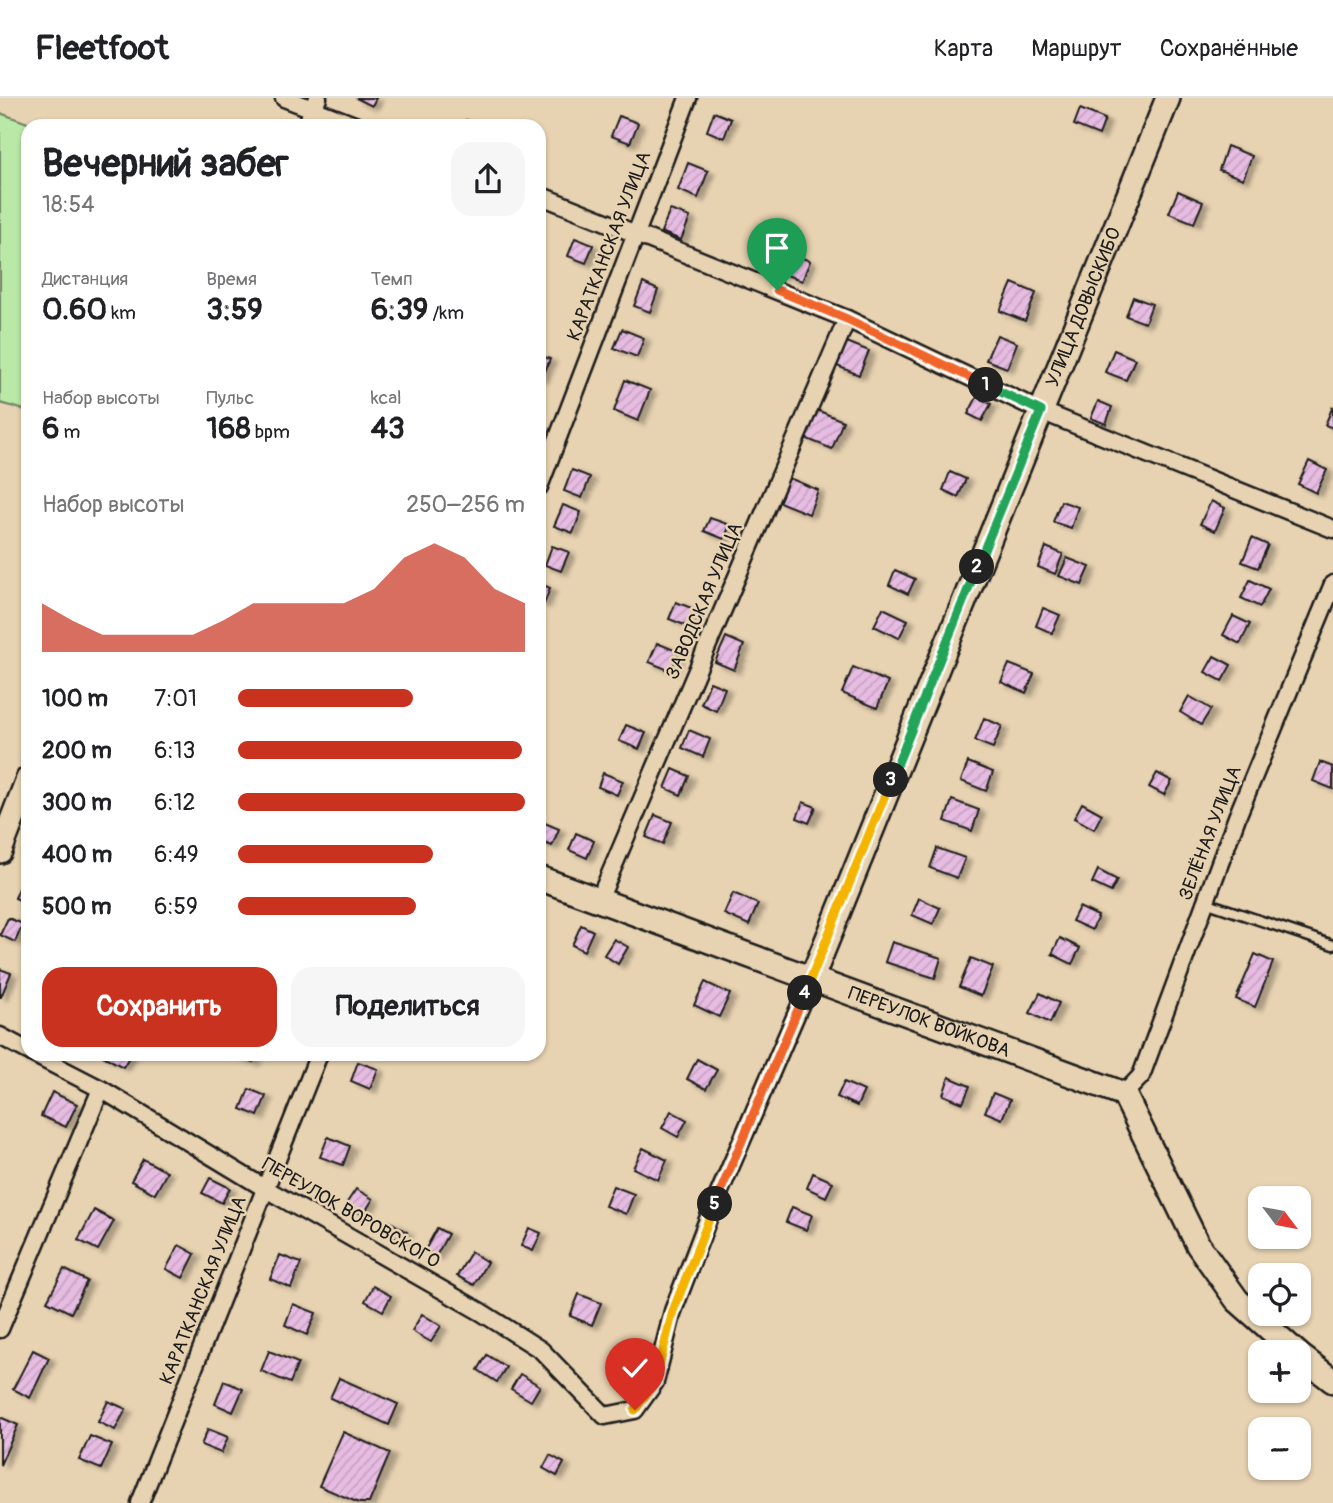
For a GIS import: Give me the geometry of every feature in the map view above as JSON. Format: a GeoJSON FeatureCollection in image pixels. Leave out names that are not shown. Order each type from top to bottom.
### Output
{"type":"FeatureCollection","features":[{"type":"Feature","properties":{"kind":"street"},"geometry":{"type":"LineString","coordinates":[[284,98],[316,104],[344,119]]}},
{"type":"Feature","properties":{"kind":"street","name":"КАРАТКАНСКАЯ УЛИЦА"},"geometry":{"type":"LineString","coordinates":[[546,468],[688,98]]}},
{"type":"Feature","properties":{"kind":"street","name":"УЛИЦА ДОВЫСКИБО"},"geometry":{"type":"LineString","coordinates":[[635,1410],[655,1382],[673,1311],[708,1219],[811,980],[1168,98]]}},
{"type":"Feature","properties":{"kind":"street"},"geometry":{"type":"LineString","coordinates":[[546,198],[847,319],[1041,411],[1333,529]]}},
{"type":"Feature","properties":{"kind":"street","name":"ЗАВОДСКАЯ УЛИЦА"},"geometry":{"type":"LineString","coordinates":[[598,900],[847,319]]}},
{"type":"Feature","properties":{"kind":"street","name":"ЗЕЛЁНАЯ УЛИЦА"},"geometry":{"type":"LineString","coordinates":[[1124,1094],[1141,1076],[1237,817],[1333,584]]}},
{"type":"Feature","properties":{"kind":"street"},"geometry":{"type":"LineString","coordinates":[[0,851],[21,797]]}},
{"type":"Feature","properties":{"kind":"street","name":"ПЕРЕУЛОК ВОЙКОВА"},"geometry":{"type":"LineString","coordinates":[[546,881],[1124,1094]]}},
{"type":"Feature","properties":{"kind":"street"},"geometry":{"type":"LineString","coordinates":[[0,1036],[21,1047]]}},
{"type":"Feature","properties":{"kind":"street","name":"ПЕРЕУЛОК ВОРОВСКОГО"},"geometry":{"type":"LineString","coordinates":[[46,1061],[101,1090],[266,1189],[481,1312],[541,1350],[605,1416],[635,1410]]}},
{"type":"Feature","properties":{"kind":"street","name":"КАРАТКАНСКАЯ УЛИЦА"},"geometry":{"type":"LineString","coordinates":[[140,1503],[316,1061]]}},
{"type":"Feature","properties":{"kind":"street"},"geometry":{"type":"LineString","coordinates":[[0,1329],[101,1090]]}},
{"type":"Feature","properties":{"kind":"street"},"geometry":{"type":"LineString","coordinates":[[1124,1094],[1198,1245],[1237,1300],[1282,1340]]}},
{"type":"Feature","properties":{"kind":"street"},"geometry":{"type":"LineString","coordinates":[[1311,1364],[1333,1381]]}},
{"type":"Feature","properties":{"kind":"lane"},"geometry":{"type":"LineString","coordinates":[[1205,902],[1333,945]]}},
{"type":"Feature","properties":{"kind":"green space"},"geometry":{"type":"Polygon","coordinates":[[[0,113],[21,121],[21,409],[0,403],[0,113]]]}},
{"type":"Feature","properties":{"kind":"building"},"geometry":{"type":"Polygon","coordinates":[[[356,98],[376,98],[372,106],[356,98]]]}},
{"type":"Feature","properties":{"kind":"building"},"geometry":{"type":"Polygon","coordinates":[[[1080,109],[1105,119],[1099,135],[1074,125],[1080,109]]]}},
{"type":"Feature","properties":{"kind":"building"},"geometry":{"type":"Polygon","coordinates":[[[714,112],[731,119],[724,138],[707,131],[714,112]]]}},
{"type":"Feature","properties":{"kind":"building"},"geometry":{"type":"Polygon","coordinates":[[[619,116],[638,123],[630,143],[611,136],[619,116]]]}},
{"type":"Feature","properties":{"kind":"building"},"geometry":{"type":"Polygon","coordinates":[[[1227,146],[1252,156],[1243,179],[1219,170],[1227,146]]]}},
{"type":"Feature","properties":{"kind":"building"},"geometry":{"type":"Polygon","coordinates":[[[688,163],[708,171],[698,198],[678,190],[688,163]]]}},
{"type":"Feature","properties":{"kind":"building"},"geometry":{"type":"Polygon","coordinates":[[[1178,191],[1203,202],[1194,223],[1169,213],[1178,191]]]}},
{"type":"Feature","properties":{"kind":"building"},"geometry":{"type":"Polygon","coordinates":[[[670,210],[690,217],[681,240],[661,232],[670,210]]]}},
{"type":"Feature","properties":{"kind":"building"},"geometry":{"type":"Polygon","coordinates":[[[575,238],[593,245],[586,263],[568,256],[575,238]]]}},
{"type":"Feature","properties":{"kind":"building"},"geometry":{"type":"Polygon","coordinates":[[[787,252],[810,261],[802,281],[779,272],[787,252]]]}},
{"type":"Feature","properties":{"kind":"building"},"geometry":{"type":"Polygon","coordinates":[[[643,283],[658,290],[650,312],[634,306],[643,283]]]}},
{"type":"Feature","properties":{"kind":"building"},"geometry":{"type":"Polygon","coordinates":[[[1012,283],[1036,293],[1025,321],[1000,311],[1012,283]]]}},
{"type":"Feature","properties":{"kind":"building"},"geometry":{"type":"Polygon","coordinates":[[[1133,297],[1152,304],[1145,323],[1126,316],[1133,297]]]}},
{"type":"Feature","properties":{"kind":"building"},"geometry":{"type":"Polygon","coordinates":[[[622,329],[644,338],[637,357],[614,348],[622,329]]]}},
{"type":"Feature","properties":{"kind":"building"},"geometry":{"type":"Polygon","coordinates":[[[997,335],[1017,343],[1007,368],[986,360],[997,335]]]}},
{"type":"Feature","properties":{"kind":"building"},"geometry":{"type":"Polygon","coordinates":[[[847,342],[869,351],[859,375],[837,366],[847,342]]]}},
{"type":"Feature","properties":{"kind":"building"},"geometry":{"type":"Polygon","coordinates":[[[1114,350],[1135,359],[1126,380],[1105,372],[1114,350]]]}},
{"type":"Feature","properties":{"kind":"building"},"geometry":{"type":"Polygon","coordinates":[[[625,380],[650,390],[638,421],[614,411],[625,380]]]}},
{"type":"Feature","properties":{"kind":"building"},"geometry":{"type":"Polygon","coordinates":[[[977,397],[991,404],[982,421],[968,414],[977,397]]]}},
{"type":"Feature","properties":{"kind":"building"},"geometry":{"type":"Polygon","coordinates":[[[1098,401],[1112,407],[1106,424],[1091,418],[1098,401]]]}},
{"type":"Feature","properties":{"kind":"building"},"geometry":{"type":"Polygon","coordinates":[[[1333,406],[1333,428],[1325,425],[1333,406]]]}},
{"type":"Feature","properties":{"kind":"building"},"geometry":{"type":"Polygon","coordinates":[[[817,410],[843,421],[832,449],[805,438],[817,410]]]}},
{"type":"Feature","properties":{"kind":"building"},"geometry":{"type":"Polygon","coordinates":[[[1309,461],[1327,470],[1316,493],[1298,484],[1309,461]]]}},
{"type":"Feature","properties":{"kind":"building"},"geometry":{"type":"Polygon","coordinates":[[[572,470],[590,477],[582,498],[564,491],[572,470]]]}},
{"type":"Feature","properties":{"kind":"building"},"geometry":{"type":"Polygon","coordinates":[[[950,472],[966,479],[958,497],[943,490],[950,472]]]}},
{"type":"Feature","properties":{"kind":"building"},"geometry":{"type":"Polygon","coordinates":[[[789,478],[818,490],[809,514],[779,502],[789,478]]]}},
{"type":"Feature","properties":{"kind":"building"},"geometry":{"type":"Polygon","coordinates":[[[1061,501],[1078,507],[1071,528],[1053,522],[1061,501]]]}},
{"type":"Feature","properties":{"kind":"building"},"geometry":{"type":"Polygon","coordinates":[[[1211,501],[1225,508],[1215,531],[1200,524],[1211,501]]]}},
{"type":"Feature","properties":{"kind":"building"},"geometry":{"type":"Polygon","coordinates":[[[563,505],[581,512],[573,533],[554,526],[563,505]]]}},
{"type":"Feature","properties":{"kind":"building"},"geometry":{"type":"Polygon","coordinates":[[[710,518],[730,525],[724,539],[704,531],[710,518]]]}},
{"type":"Feature","properties":{"kind":"building"},"geometry":{"type":"Polygon","coordinates":[[[1252,538],[1268,545],[1258,568],[1242,562],[1252,538]]]}},
{"type":"Feature","properties":{"kind":"building"},"geometry":{"type":"Polygon","coordinates":[[[552,546],[569,552],[561,571],[546,565],[552,546]]]}},
{"type":"Feature","properties":{"kind":"building"},"geometry":{"type":"Polygon","coordinates":[[[1046,547],[1063,554],[1055,574],[1038,567],[1046,547]]]}},
{"type":"Feature","properties":{"kind":"building"},"geometry":{"type":"Polygon","coordinates":[[[1067,558],[1090,567],[1082,585],[1059,576],[1067,558]]]}},
{"type":"Feature","properties":{"kind":"building"},"geometry":{"type":"Polygon","coordinates":[[[895,570],[915,579],[908,594],[889,585],[895,570]]]}},
{"type":"Feature","properties":{"kind":"building"},"geometry":{"type":"Polygon","coordinates":[[[1250,580],[1269,589],[1260,607],[1241,598],[1250,580]]]}},
{"type":"Feature","properties":{"kind":"building"},"geometry":{"type":"Polygon","coordinates":[[[676,602],[694,609],[687,626],[669,619],[676,602]]]}},
{"type":"Feature","properties":{"kind":"building"},"geometry":{"type":"Polygon","coordinates":[[[883,608],[908,620],[899,638],[874,626],[883,608]]]}},
{"type":"Feature","properties":{"kind":"building"},"geometry":{"type":"Polygon","coordinates":[[[1043,608],[1060,615],[1052,633],[1036,626],[1043,608]]]}},
{"type":"Feature","properties":{"kind":"building"},"geometry":{"type":"Polygon","coordinates":[[[1233,616],[1250,624],[1240,644],[1223,635],[1233,616]]]}},
{"type":"Feature","properties":{"kind":"building"},"geometry":{"type":"Polygon","coordinates":[[[726,637],[744,645],[734,670],[715,662],[726,637]]]}},
{"type":"Feature","properties":{"kind":"building"},"geometry":{"type":"Polygon","coordinates":[[[657,643],[679,652],[671,671],[649,662],[657,643]]]}},
{"type":"Feature","properties":{"kind":"building"},"geometry":{"type":"Polygon","coordinates":[[[1214,656],[1231,665],[1222,681],[1205,672],[1214,656]]]}},
{"type":"Feature","properties":{"kind":"building"},"geometry":{"type":"Polygon","coordinates":[[[1009,664],[1034,674],[1026,693],[1001,682],[1009,664]]]}},
{"type":"Feature","properties":{"kind":"building"},"geometry":{"type":"Polygon","coordinates":[[[853,667],[888,682],[877,708],[842,693],[853,667]]]}},
{"type":"Feature","properties":{"kind":"building"},"geometry":{"type":"Polygon","coordinates":[[[710,682],[725,688],[716,711],[701,704],[710,682]]]}},
{"type":"Feature","properties":{"kind":"building"},"geometry":{"type":"Polygon","coordinates":[[[1189,696],[1211,709],[1201,725],[1180,712],[1189,696]]]}},
{"type":"Feature","properties":{"kind":"building"},"geometry":{"type":"Polygon","coordinates":[[[984,718],[1002,726],[993,748],[975,741],[984,718]]]}},
{"type":"Feature","properties":{"kind":"building"},"geometry":{"type":"Polygon","coordinates":[[[626,725],[646,733],[639,749],[619,741],[626,725]]]}},
{"type":"Feature","properties":{"kind":"building"},"geometry":{"type":"Polygon","coordinates":[[[689,730],[710,739],[703,757],[682,748],[689,730]]]}},
{"type":"Feature","properties":{"kind":"building"},"geometry":{"type":"Polygon","coordinates":[[[968,762],[993,772],[986,791],[961,781],[968,762]]]}},
{"type":"Feature","properties":{"kind":"building"},"geometry":{"type":"Polygon","coordinates":[[[1320,762],[1333,767],[1333,789],[1313,781],[1320,762]]]}},
{"type":"Feature","properties":{"kind":"building"},"geometry":{"type":"Polygon","coordinates":[[[673,769],[689,776],[681,795],[665,788],[673,769]]]}},
{"type":"Feature","properties":{"kind":"building"},"geometry":{"type":"Polygon","coordinates":[[[603,773],[623,781],[617,795],[598,787],[603,773]]]}},
{"type":"Feature","properties":{"kind":"building"},"geometry":{"type":"Polygon","coordinates":[[[1157,773],[1172,781],[1164,795],[1149,787],[1157,773]]]}},
{"type":"Feature","properties":{"kind":"building"},"geometry":{"type":"Polygon","coordinates":[[[952,800],[979,810],[972,831],[945,821],[952,800]]]}},
{"type":"Feature","properties":{"kind":"building"},"geometry":{"type":"Polygon","coordinates":[[[803,802],[816,807],[809,823],[797,818],[803,802]]]}},
{"type":"Feature","properties":{"kind":"building"},"geometry":{"type":"Polygon","coordinates":[[[1082,803],[1102,814],[1094,829],[1074,818],[1082,803]]]}},
{"type":"Feature","properties":{"kind":"building"},"geometry":{"type":"Polygon","coordinates":[[[655,815],[672,822],[663,844],[646,837],[655,815]]]}},
{"type":"Feature","properties":{"kind":"building"},"geometry":{"type":"Polygon","coordinates":[[[546,824],[559,829],[552,846],[546,844],[546,824]]]}},
{"type":"Feature","properties":{"kind":"building"},"geometry":{"type":"Polygon","coordinates":[[[576,833],[594,841],[587,858],[569,850],[576,833]]]}},
{"type":"Feature","properties":{"kind":"building"},"geometry":{"type":"Polygon","coordinates":[[[937,848],[965,858],[957,878],[930,868],[937,848]]]}},
{"type":"Feature","properties":{"kind":"building"},"geometry":{"type":"Polygon","coordinates":[[[1098,870],[1117,880],[1111,892],[1092,883],[1098,870]]]}},
{"type":"Feature","properties":{"kind":"building"},"geometry":{"type":"Polygon","coordinates":[[[21,884],[21,901],[15,898],[21,884]]]}},
{"type":"Feature","properties":{"kind":"building"},"geometry":{"type":"Polygon","coordinates":[[[733,893],[758,904],[749,925],[724,914],[733,893]]]}},
{"type":"Feature","properties":{"kind":"building"},"geometry":{"type":"Polygon","coordinates":[[[919,898],[940,908],[933,924],[912,915],[919,898]]]}},
{"type":"Feature","properties":{"kind":"building"},"geometry":{"type":"Polygon","coordinates":[[[1079,907],[1098,916],[1092,930],[1072,921],[1079,907]]]}},
{"type":"Feature","properties":{"kind":"building"},"geometry":{"type":"Polygon","coordinates":[[[8,918],[21,923],[15,942],[0,935],[8,918]]]}},
{"type":"Feature","properties":{"kind":"building"},"geometry":{"type":"Polygon","coordinates":[[[581,925],[593,931],[584,951],[572,945],[581,925]]]}},
{"type":"Feature","properties":{"kind":"building"},"geometry":{"type":"Polygon","coordinates":[[[1060,938],[1080,948],[1072,964],[1052,954],[1060,938]]]}},
{"type":"Feature","properties":{"kind":"building"},"geometry":{"type":"Polygon","coordinates":[[[614,939],[628,947],[618,964],[604,955],[614,939]]]}},
{"type":"Feature","properties":{"kind":"building"},"geometry":{"type":"Polygon","coordinates":[[[892,942],[941,958],[935,978],[885,962],[892,942]]]}},
{"type":"Feature","properties":{"kind":"building"},"geometry":{"type":"Polygon","coordinates":[[[1255,954],[1273,962],[1255,1007],[1236,999],[1255,954]]]}},
{"type":"Feature","properties":{"kind":"building"},"geometry":{"type":"Polygon","coordinates":[[[971,958],[993,967],[981,996],[959,987],[971,958]]]}},
{"type":"Feature","properties":{"kind":"building"},"geometry":{"type":"Polygon","coordinates":[[[0,969],[11,973],[1,997],[0,997],[0,969]]]}},
{"type":"Feature","properties":{"kind":"building"},"geometry":{"type":"Polygon","coordinates":[[[705,982],[730,994],[719,1017],[694,1005],[705,982]]]}},
{"type":"Feature","properties":{"kind":"building"},"geometry":{"type":"Polygon","coordinates":[[[1040,993],[1059,1003],[1050,1023],[1030,1013],[1040,993]]]}},
{"type":"Feature","properties":{"kind":"building"},"geometry":{"type":"Polygon","coordinates":[[[697,1059],[717,1070],[706,1089],[687,1079],[697,1059]]]}},
{"type":"Feature","properties":{"kind":"building"},"geometry":{"type":"Polygon","coordinates":[[[112,1061],[127,1061],[123,1067],[112,1061]]]}},
{"type":"Feature","properties":{"kind":"building"},"geometry":{"type":"Polygon","coordinates":[[[358,1062],[378,1069],[370,1089],[351,1081],[358,1062]]]}},
{"type":"Feature","properties":{"kind":"building"},"geometry":{"type":"Polygon","coordinates":[[[949,1077],[970,1086],[963,1103],[943,1095],[949,1077]]]}},
{"type":"Feature","properties":{"kind":"building"},"geometry":{"type":"Polygon","coordinates":[[[844,1082],[864,1091],[857,1106],[837,1097],[844,1082]]]}},
{"type":"Feature","properties":{"kind":"building"},"geometry":{"type":"Polygon","coordinates":[[[249,1089],[266,1096],[258,1116],[241,1109],[249,1089]]]}},
{"type":"Feature","properties":{"kind":"building"},"geometry":{"type":"Polygon","coordinates":[[[52,1092],[77,1104],[66,1127],[41,1116],[52,1092]]]}},
{"type":"Feature","properties":{"kind":"building"},"geometry":{"type":"Polygon","coordinates":[[[993,1093],[1010,1100],[1002,1119],[985,1112],[993,1093]]]}},
{"type":"Feature","properties":{"kind":"building"},"geometry":{"type":"Polygon","coordinates":[[[671,1111],[687,1120],[678,1137],[662,1128],[671,1111]]]}},
{"type":"Feature","properties":{"kind":"building"},"geometry":{"type":"Polygon","coordinates":[[[328,1137],[350,1146],[343,1165],[320,1157],[328,1137]]]}},
{"type":"Feature","properties":{"kind":"building"},"geometry":{"type":"Polygon","coordinates":[[[643,1148],[667,1160],[658,1180],[633,1168],[643,1148]]]}},
{"type":"Feature","properties":{"kind":"building"},"geometry":{"type":"Polygon","coordinates":[[[143,1159],[167,1172],[155,1194],[131,1181],[143,1159]]]}},
{"type":"Feature","properties":{"kind":"building"},"geometry":{"type":"Polygon","coordinates":[[[813,1173],[833,1182],[826,1197],[807,1188],[813,1173]]]}},
{"type":"Feature","properties":{"kind":"building"},"geometry":{"type":"Polygon","coordinates":[[[210,1178],[230,1188],[222,1203],[202,1193],[210,1178]]]}},
{"type":"Feature","properties":{"kind":"building"},"geometry":{"type":"Polygon","coordinates":[[[613,1186],[634,1194],[626,1214],[605,1206],[613,1186]]]}},
{"type":"Feature","properties":{"kind":"building"},"geometry":{"type":"Polygon","coordinates":[[[356,1189],[373,1199],[363,1215],[346,1204],[356,1189]]]}},
{"type":"Feature","properties":{"kind":"building"},"geometry":{"type":"Polygon","coordinates":[[[792,1207],[812,1215],[806,1230],[786,1222],[792,1207]]]}},
{"type":"Feature","properties":{"kind":"building"},"geometry":{"type":"Polygon","coordinates":[[[94,1210],[114,1221],[98,1250],[78,1240],[94,1210]]]}},
{"type":"Feature","properties":{"kind":"building"},"geometry":{"type":"Polygon","coordinates":[[[389,1221],[407,1232],[401,1241],[384,1231],[389,1221]]]}},
{"type":"Feature","properties":{"kind":"building"},"geometry":{"type":"Polygon","coordinates":[[[437,1228],[448,1234],[436,1256],[425,1250],[437,1228]]]}},
{"type":"Feature","properties":{"kind":"building"},"geometry":{"type":"Polygon","coordinates":[[[529,1228],[541,1233],[533,1251],[521,1246],[529,1228]]]}},
{"type":"Feature","properties":{"kind":"building"},"geometry":{"type":"Polygon","coordinates":[[[179,1245],[195,1254],[183,1278],[166,1269],[179,1245]]]}},
{"type":"Feature","properties":{"kind":"building"},"geometry":{"type":"Polygon","coordinates":[[[471,1252],[487,1262],[474,1285],[457,1276],[471,1252]]]}},
{"type":"Feature","properties":{"kind":"building"},"geometry":{"type":"Polygon","coordinates":[[[280,1255],[301,1263],[291,1288],[270,1279],[280,1255]]]}},
{"type":"Feature","properties":{"kind":"building"},"geometry":{"type":"Polygon","coordinates":[[[64,1269],[87,1281],[71,1313],[47,1301],[64,1269]]]}},
{"type":"Feature","properties":{"kind":"building"},"geometry":{"type":"Polygon","coordinates":[[[373,1286],[391,1296],[383,1311],[365,1301],[373,1286]]]}},
{"type":"Feature","properties":{"kind":"building"},"geometry":{"type":"Polygon","coordinates":[[[579,1294],[601,1303],[592,1325],[570,1316],[579,1294]]]}},
{"type":"Feature","properties":{"kind":"building"},"geometry":{"type":"Polygon","coordinates":[[[293,1304],[316,1313],[307,1335],[285,1325],[293,1304]]]}},
{"type":"Feature","properties":{"kind":"building"},"geometry":{"type":"Polygon","coordinates":[[[422,1314],[441,1326],[431,1342],[412,1331],[422,1314]]]}},
{"type":"Feature","properties":{"kind":"building"},"geometry":{"type":"Polygon","coordinates":[[[33,1350],[49,1358],[30,1398],[13,1389],[33,1350]]]}},
{"type":"Feature","properties":{"kind":"building"},"geometry":{"type":"Polygon","coordinates":[[[269,1351],[298,1363],[290,1383],[261,1371],[269,1351]]]}},
{"type":"Feature","properties":{"kind":"building"},"geometry":{"type":"Polygon","coordinates":[[[487,1355],[506,1367],[497,1382],[478,1370],[487,1355]]]}},
{"type":"Feature","properties":{"kind":"building"},"geometry":{"type":"Polygon","coordinates":[[[520,1374],[540,1386],[531,1401],[511,1389],[520,1374]]]}},
{"type":"Feature","properties":{"kind":"building"},"geometry":{"type":"Polygon","coordinates":[[[339,1378],[398,1404],[389,1425],[330,1398],[339,1378]]]}},
{"type":"Feature","properties":{"kind":"building"},"geometry":{"type":"Polygon","coordinates":[[[224,1381],[243,1389],[233,1412],[215,1404],[224,1381]]]}},
{"type":"Feature","properties":{"kind":"building"},"geometry":{"type":"Polygon","coordinates":[[[108,1401],[126,1409],[115,1430],[98,1422],[108,1401]]]}},
{"type":"Feature","properties":{"kind":"building"},"geometry":{"type":"Polygon","coordinates":[[[0,1417],[18,1425],[0,1465],[0,1417]]]}},
{"type":"Feature","properties":{"kind":"building"},"geometry":{"type":"Polygon","coordinates":[[[208,1429],[228,1437],[221,1453],[201,1445],[208,1429]]]}},
{"type":"Feature","properties":{"kind":"building"},"geometry":{"type":"Polygon","coordinates":[[[343,1432],[390,1453],[369,1503],[359,1503],[319,1486],[343,1432]]]}},
{"type":"Feature","properties":{"kind":"building"},"geometry":{"type":"Polygon","coordinates":[[[90,1436],[112,1445],[101,1469],[79,1460],[90,1436]]]}},
{"type":"Feature","properties":{"kind":"building"},"geometry":{"type":"Polygon","coordinates":[[[550,1455],[564,1463],[557,1476],[543,1468],[550,1455]]]}},
{"type":"Feature","properties":{"kind":"route"},"geometry":{"type":"LineString","coordinates":[[635,1410],[655,1382],[673,1311],[708,1219],[811,980],[1041,411],[847,319],[777,290]]}}]}
